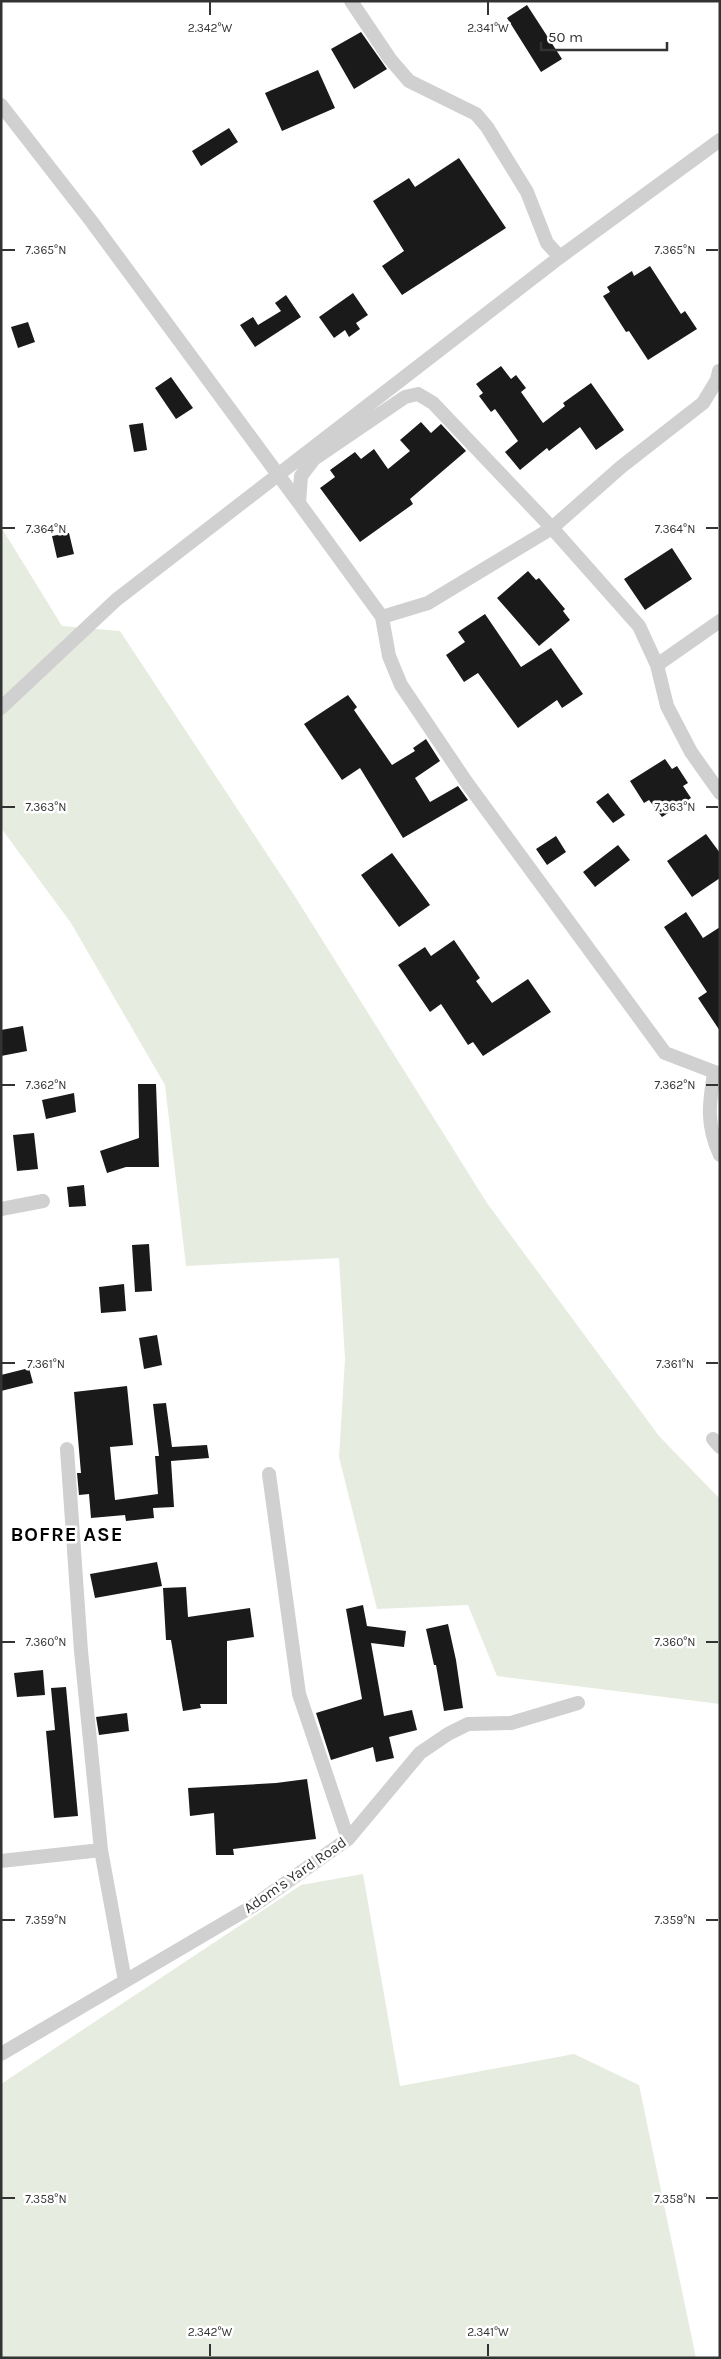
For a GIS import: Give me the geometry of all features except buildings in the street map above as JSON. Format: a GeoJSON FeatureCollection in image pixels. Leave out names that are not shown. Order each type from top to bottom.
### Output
{"type":"FeatureCollection","features":[{"type":"Feature","properties":{"kind":"street"},"geometry":{"type":"LineString","coordinates":[[351,1],[390,58],[410,81],[476,114],[487,127],[527,192],[547,243],[560,257]]}},
{"type":"Feature","properties":{"kind":"street"},"geometry":{"type":"LineString","coordinates":[[1,105],[92,222],[382,617],[389,656],[401,685],[467,783],[665,1053],[717,1073],[708,1111],[712,1139],[720,1155]]}},
{"type":"Feature","properties":{"kind":"street"},"geometry":{"type":"LineString","coordinates":[[1,708],[116,600],[560,257],[720,140]]}},
{"type":"Feature","properties":{"kind":"street"},"geometry":{"type":"LineString","coordinates":[[382,617],[428,603],[552,528],[621,467],[703,403],[717,380],[719,371]]}},
{"type":"Feature","properties":{"kind":"street"},"geometry":{"type":"LineString","coordinates":[[299,503],[300,476],[314,459],[405,397],[418,394],[433,403],[552,528],[639,626],[657,664],[667,706],[691,752],[720,793]]}},
{"type":"Feature","properties":{"kind":"street"},"geometry":{"type":"LineString","coordinates":[[657,664],[720,621]]}},
{"type":"Feature","properties":{"kind":"street"},"geometry":{"type":"LineString","coordinates":[[1,1209],[43,1201]]}},
{"type":"Feature","properties":{"kind":"street"},"geometry":{"type":"LineString","coordinates":[[67,1449],[81,1651],[101,1850],[125,1981]]}},
{"type":"Feature","properties":{"kind":"street"},"geometry":{"type":"LineString","coordinates":[[269,1474],[299,1694],[348,1839]]}},
{"type":"Feature","properties":{"kind":"street","name":"Adom's Yard Road"},"geometry":{"type":"LineString","coordinates":[[1,2054],[253,1906],[348,1839],[420,1753],[448,1734],[468,1724],[511,1723],[578,1703]]}},
{"type":"Feature","properties":{"kind":"street"},"geometry":{"type":"LineString","coordinates":[[1,1861],[101,1850]]}},
{"type":"Feature","properties":{"kind":"shaded area"},"geometry":{"type":"Polygon","coordinates":[[[1,527],[62,626],[120,631],[296,898],[487,1203],[659,1436],[720,1499],[720,1704],[497,1676],[468,1605],[377,1609],[339,1457],[345,1359],[339,1258],[186,1266],[165,1085],[71,923],[1,828],[1,527]]]}},
{"type":"Feature","properties":{"kind":"shaded area"},"geometry":{"type":"Polygon","coordinates":[[[363,1874],[400,2086],[574,2054],[639,2085],[696,2358],[1,2358],[1,2084],[301,1885],[363,1874]]]}},
{"type":"Feature","properties":{"kind":"district","name":"BOFRE ASE"},"geometry":{"type":"Point","coordinates":[67,1534]}}]}
